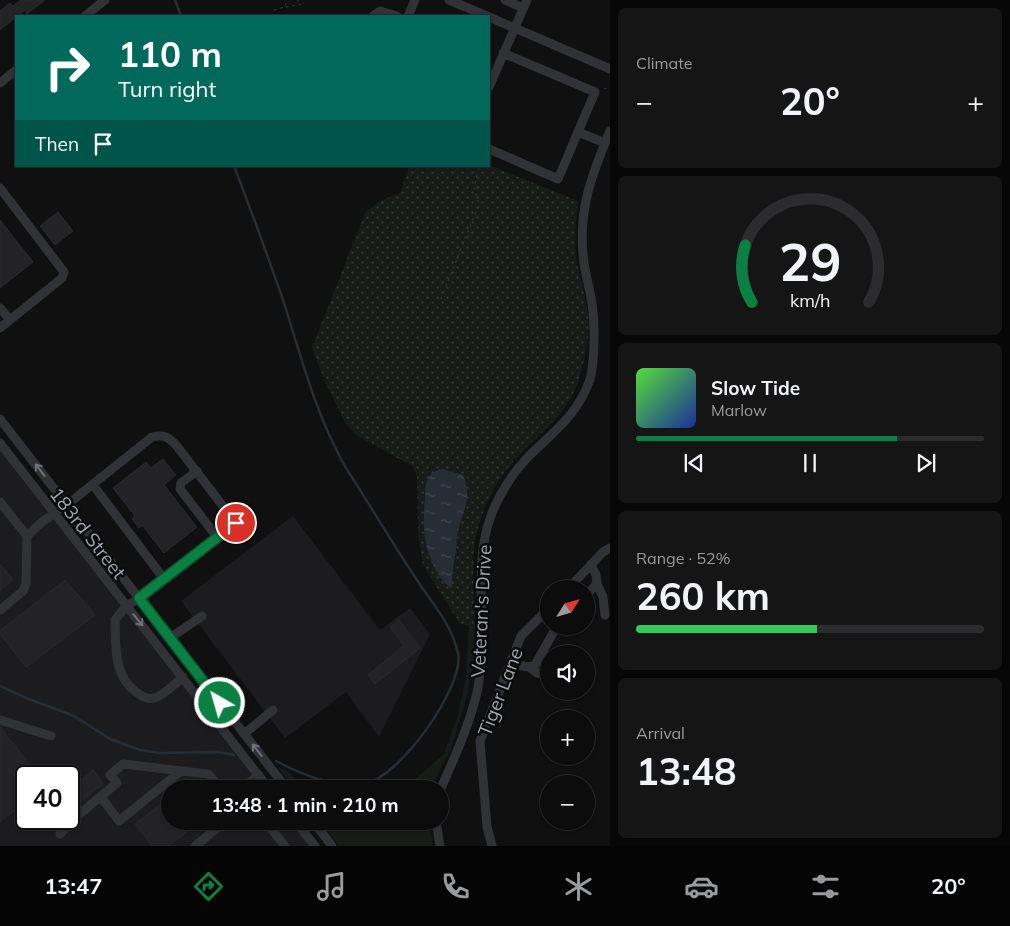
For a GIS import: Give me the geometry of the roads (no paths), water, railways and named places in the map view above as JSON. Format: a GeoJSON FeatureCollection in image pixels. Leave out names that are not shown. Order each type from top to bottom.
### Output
{"type":"FeatureCollection","features":[{"type":"Feature","properties":{"kind":"street"},"geometry":{"type":"LineString","coordinates":[[86,15],[106,0]]}},
{"type":"Feature","properties":{"kind":"street"},"geometry":{"type":"LineString","coordinates":[[408,15],[414,0]]}},
{"type":"Feature","properties":{"kind":"street"},"geometry":{"type":"LineString","coordinates":[[450,0],[484,15]]}},
{"type":"Feature","properties":{"kind":"street"},"geometry":{"type":"LineString","coordinates":[[490,85],[525,4],[505,0]]}},
{"type":"Feature","properties":{"kind":"street"},"geometry":{"type":"LineString","coordinates":[[374,15],[380,11],[394,15]]}},
{"type":"Feature","properties":{"kind":"street"},"geometry":{"type":"LineString","coordinates":[[490,18],[610,69]]}},
{"type":"Feature","properties":{"kind":"street"},"geometry":{"type":"LineString","coordinates":[[490,149],[558,179],[595,92],[503,53]]}},
{"type":"Feature","properties":{"kind":"street"},"geometry":{"type":"LineString","coordinates":[[0,83],[15,71]]}},
{"type":"Feature","properties":{"kind":"street","name":"Veteran's Drive"},"geometry":{"type":"LineString","coordinates":[[444,780],[465,732],[476,698],[482,648],[482,547],[491,515],[508,482],[526,460],[566,421],[578,405],[590,379],[594,344],[593,306],[584,262],[582,224],[588,188],[610,131]]}},
{"type":"Feature","properties":{"kind":"street"},"geometry":{"type":"LineString","coordinates":[[578,132],[605,143]]}},
{"type":"Feature","properties":{"kind":"street"},"geometry":{"type":"LineString","coordinates":[[0,188],[64,272],[62,278],[0,328]]}},
{"type":"Feature","properties":{"kind":"street"},"geometry":{"type":"LineString","coordinates":[[0,308],[10,320]]}},
{"type":"Feature","properties":{"kind":"street","name":"183rd Street"},"geometry":{"type":"LineString","coordinates":[[0,419],[280,780]]}},
{"type":"Feature","properties":{"kind":"street"},"geometry":{"type":"LineString","coordinates":[[26,536],[152,437],[161,434],[168,437],[236,523],[126,606],[115,620],[116,657],[123,680],[144,698],[154,698],[166,692],[182,677]]}},
{"type":"Feature","properties":{"kind":"street","name":"183rd Street"},"geometry":{"type":"LineString","coordinates":[[0,443],[262,780]]}},
{"type":"Feature","properties":{"kind":"street"},"geometry":{"type":"LineString","coordinates":[[196,471],[179,486],[217,537]]}},
{"type":"Feature","properties":{"kind":"street"},"geometry":{"type":"LineString","coordinates":[[93,485],[164,579]]}},
{"type":"Feature","properties":{"kind":"street"},"geometry":{"type":"LineString","coordinates":[[0,502],[26,536],[26,584],[23,591],[0,610]]}},
{"type":"Feature","properties":{"kind":"street"},"geometry":{"type":"LineString","coordinates":[[577,580],[610,548]]}},
{"type":"Feature","properties":{"kind":"street"},"geometry":{"type":"LineString","coordinates":[[592,564],[597,584],[603,597],[606,615]]}},
{"type":"Feature","properties":{"kind":"street"},"geometry":{"type":"LineString","coordinates":[[170,638],[202,616]]}},
{"type":"Feature","properties":{"kind":"street","name":"Tiger Lane"},"geometry":{"type":"LineString","coordinates":[[492,846],[486,827],[480,741],[521,636],[540,617]]}},
{"type":"Feature","properties":{"kind":"street"},"geometry":{"type":"LineString","coordinates":[[529,668],[534,665],[552,635]]}},
{"type":"Feature","properties":{"kind":"street"},"geometry":{"type":"LineString","coordinates":[[510,664],[529,668],[540,674]]}},
{"type":"Feature","properties":{"kind":"street"},"geometry":{"type":"LineString","coordinates":[[244,734],[273,710]]}},
{"type":"Feature","properties":{"kind":"street"},"geometry":{"type":"LineString","coordinates":[[0,720],[51,736]]}},
{"type":"Feature","properties":{"kind":"street"},"geometry":{"type":"LineString","coordinates":[[60,834],[117,783],[110,774],[123,764],[208,774],[214,780]]}},
{"type":"Feature","properties":{"kind":"street"},"geometry":{"type":"LineString","coordinates":[[101,797],[119,821],[181,771]]}},
{"type":"Feature","properties":{"kind":"street"},"geometry":{"type":"LineString","coordinates":[[253,780],[259,775]]}},
{"type":"Feature","properties":{"kind":"street"},"geometry":{"type":"LineString","coordinates":[[195,846],[215,830]]}},
{"type":"Feature","properties":{"kind":"street"},"geometry":{"type":"LineString","coordinates":[[272,830],[285,846]]}},
{"type":"Feature","properties":{"kind":"street"},"geometry":{"type":"LineString","coordinates":[[302,830],[315,846]]}},
{"type":"Feature","properties":{"kind":"street"},"geometry":{"type":"LineString","coordinates":[[320,830],[332,846]]}},
{"type":"Feature","properties":{"kind":"street"},"geometry":{"type":"LineString","coordinates":[[437,830],[440,846]]}},
{"type":"Feature","properties":{"kind":"water"},"geometry":{"type":"Polygon","coordinates":[[[442,469],[463,475],[467,491],[466,505],[457,535],[452,588],[442,580],[434,566],[424,533],[427,482],[432,474],[442,469]]]}},
{"type":"Feature","properties":{"kind":"waterway"},"geometry":{"type":"LineString","coordinates":[[175,0],[181,15]]}},
{"type":"Feature","properties":{"kind":"waterway"},"geometry":{"type":"LineString","coordinates":[[234,167],[279,288],[316,402],[331,439],[342,462],[446,623],[458,653],[457,668],[451,687],[440,708],[411,749],[394,766],[378,778],[364,784],[342,784],[307,775],[276,761]]}},
{"type":"Feature","properties":{"kind":"waterway"},"geometry":{"type":"LineString","coordinates":[[0,686],[74,716],[110,739],[140,750],[160,753],[218,752],[234,755]]}}]}
